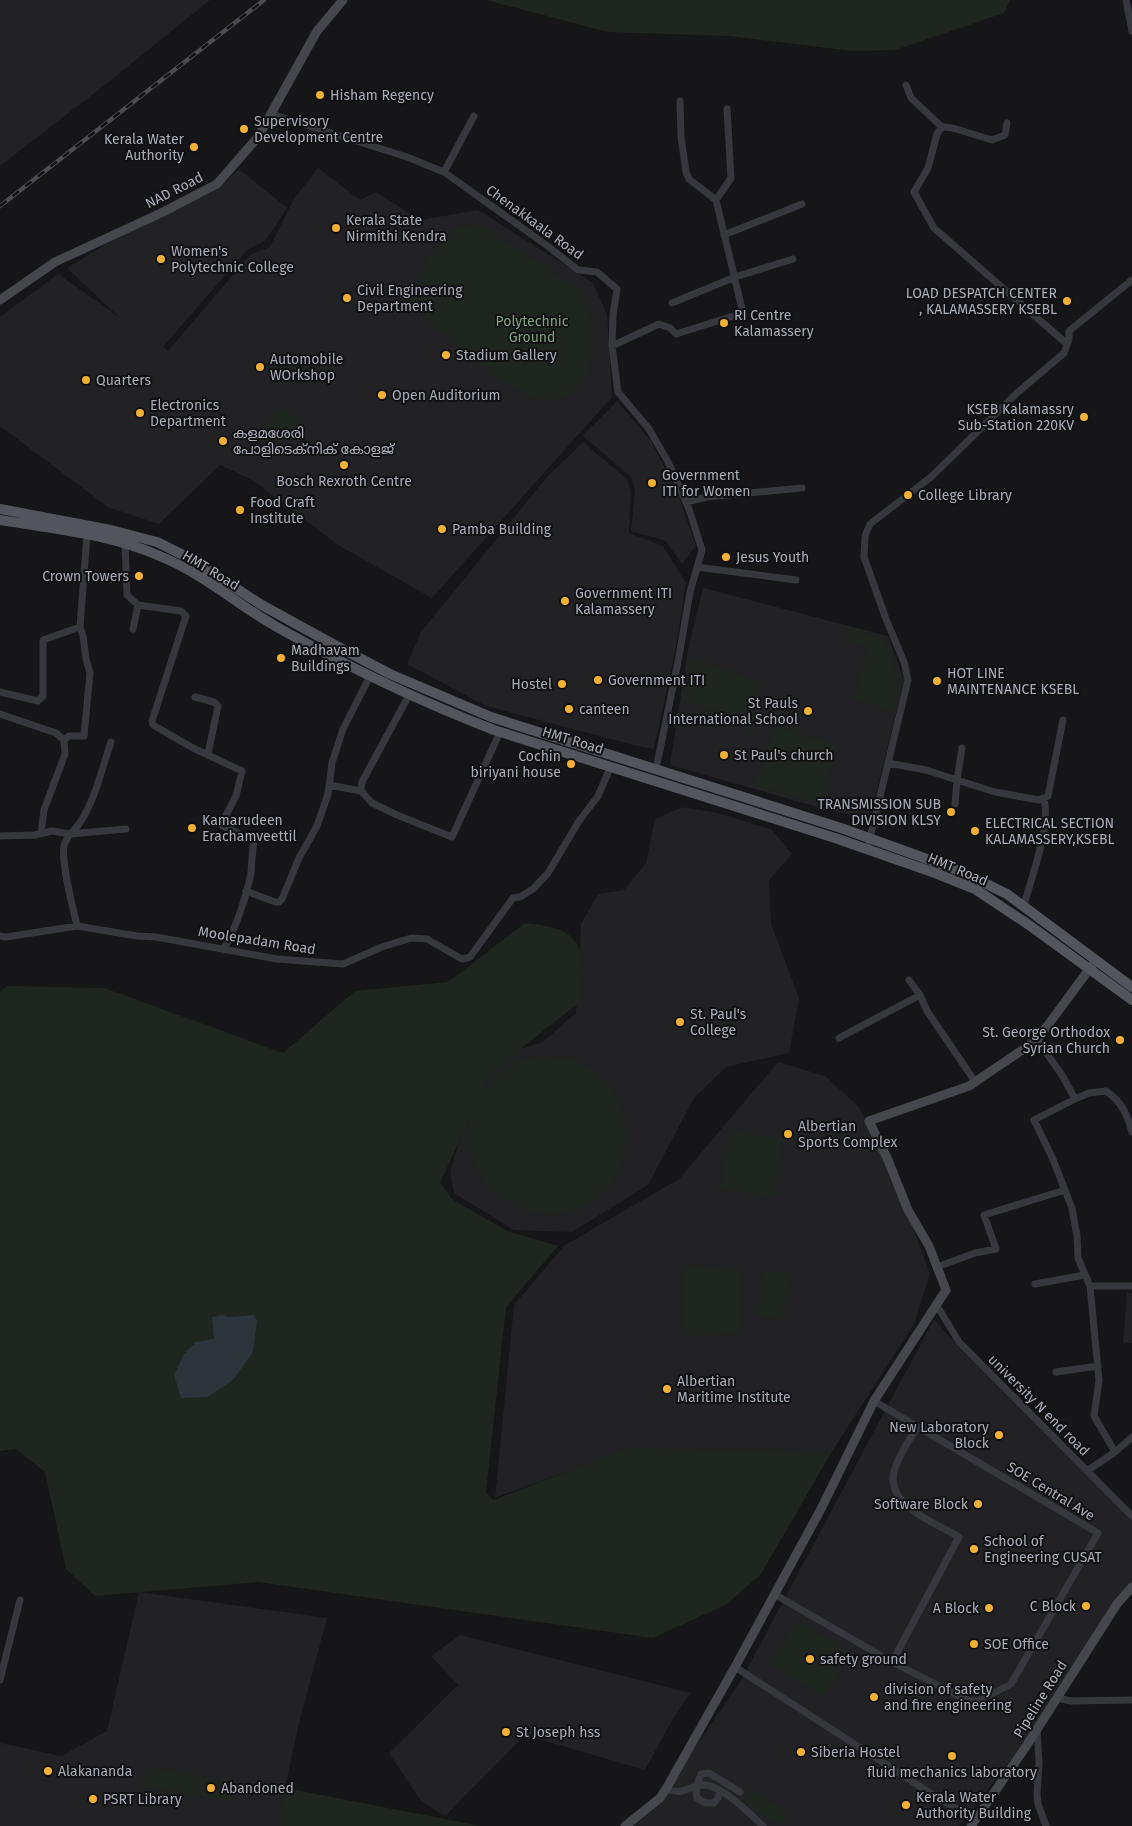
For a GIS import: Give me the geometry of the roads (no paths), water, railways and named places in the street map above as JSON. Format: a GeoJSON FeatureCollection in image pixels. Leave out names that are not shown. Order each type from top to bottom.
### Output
{"type":"FeatureCollection","features":[{"type":"Feature","properties":{"kind":"main road","name":"HMT Road"},"geometry":{"type":"LineString","coordinates":[[0,509],[111,530],[162,544],[191,559],[284,618],[390,674],[491,717],[611,766],[868,849],[935,873],[975,890],[1029,925],[1132,1000]]}},
{"type":"Feature","properties":{"kind":"main road","name":"HMT Road"},"geometry":{"type":"LineString","coordinates":[[0,520],[87,534],[163,557],[178,564],[274,625],[370,676],[446,711],[500,732],[558,744],[656,769],[870,838],[960,870],[988,883],[1024,906],[1132,986]]}},
{"type":"Feature","properties":{"kind":"main road"},"geometry":{"type":"LineString","coordinates":[[680,789],[685,779]]}},
{"type":"Feature","properties":{"kind":"street","name":"NAD Road"},"geometry":{"type":"LineString","coordinates":[[0,300],[55,262],[161,213],[217,184],[258,137],[317,31],[343,0]]}},
{"type":"Feature","properties":{"kind":"street"},"geometry":{"type":"LineString","coordinates":[[1126,0],[1132,32]]}},
{"type":"Feature","properties":{"kind":"street"},"geometry":{"type":"LineString","coordinates":[[906,85],[911,98],[942,127],[953,128],[992,140],[1005,134],[1007,123]]}},
{"type":"Feature","properties":{"kind":"street"},"geometry":{"type":"LineString","coordinates":[[612,346],[659,324],[670,328],[676,334],[743,313],[716,200],[690,180],[686,172],[681,137],[680,101]]}},
{"type":"Feature","properties":{"kind":"street"},"geometry":{"type":"LineString","coordinates":[[716,200],[731,178],[727,109]]}},
{"type":"Feature","properties":{"kind":"street","name":"Chenakkaala Road"},"geometry":{"type":"LineString","coordinates":[[270,114],[406,157],[444,172],[578,270],[597,272],[617,289],[613,315],[612,346],[618,392],[650,428],[686,502],[702,550],[690,592],[656,769]]}},
{"type":"Feature","properties":{"kind":"street"},"geometry":{"type":"LineString","coordinates":[[444,172],[474,116]]}},
{"type":"Feature","properties":{"kind":"street"},"geometry":{"type":"LineString","coordinates":[[942,127],[937,134],[928,168],[914,192],[934,228],[1067,344]]}},
{"type":"Feature","properties":{"kind":"street"},"geometry":{"type":"LineString","coordinates":[[724,235],[802,204]]}},
{"type":"Feature","properties":{"kind":"street"},"geometry":{"type":"LineString","coordinates":[[672,303],[734,277],[793,258]]}},
{"type":"Feature","properties":{"kind":"street"},"geometry":{"type":"LineString","coordinates":[[868,849],[908,680],[904,662],[864,557],[865,536],[870,524],[931,477],[1017,393],[1064,353],[1069,331],[1132,280]]}},
{"type":"Feature","properties":{"kind":"street"},"geometry":{"type":"LineString","coordinates":[[686,502],[706,497],[802,488]]}},
{"type":"Feature","properties":{"kind":"street"},"geometry":{"type":"LineString","coordinates":[[64,740],[69,736],[84,736],[90,673],[86,659],[84,636],[80,627],[87,534]]}},
{"type":"Feature","properties":{"kind":"street"},"geometry":{"type":"LineString","coordinates":[[125,544],[127,595],[138,605],[181,610],[186,616],[152,722],[155,727],[242,771],[238,793],[221,825],[254,842],[251,872],[231,936],[223,950]]}},
{"type":"Feature","properties":{"kind":"street"},"geometry":{"type":"LineString","coordinates":[[698,566],[796,580]]}},
{"type":"Feature","properties":{"kind":"street"},"geometry":{"type":"LineString","coordinates":[[133,629],[138,605]]}},
{"type":"Feature","properties":{"kind":"street"},"geometry":{"type":"LineString","coordinates":[[0,692],[38,700],[43,696],[43,640],[80,627]]}},
{"type":"Feature","properties":{"kind":"street"},"geometry":{"type":"LineString","coordinates":[[246,891],[275,902],[279,902],[282,899],[299,858],[317,826],[328,794],[332,764],[342,729],[370,676]]}},
{"type":"Feature","properties":{"kind":"street"},"geometry":{"type":"LineString","coordinates":[[361,791],[362,782],[409,695]]}},
{"type":"Feature","properties":{"kind":"street"},"geometry":{"type":"LineString","coordinates":[[195,697],[214,702],[218,706],[208,754]]}},
{"type":"Feature","properties":{"kind":"street"},"geometry":{"type":"LineString","coordinates":[[0,714],[56,733],[64,740],[65,754],[44,810],[41,834]]}},
{"type":"Feature","properties":{"kind":"street"},"geometry":{"type":"LineString","coordinates":[[888,763],[926,770],[995,792],[1044,800],[1048,796],[1063,720]]}},
{"type":"Feature","properties":{"kind":"street"},"geometry":{"type":"LineString","coordinates":[[329,785],[361,791],[372,803],[396,815],[452,837],[500,732]]}},
{"type":"Feature","properties":{"kind":"street"},"geometry":{"type":"LineString","coordinates":[[77,926],[66,873],[64,844],[81,822],[93,796],[110,742]]}},
{"type":"Feature","properties":{"kind":"street"},"geometry":{"type":"LineString","coordinates":[[955,804],[956,780],[962,748]]}},
{"type":"Feature","properties":{"kind":"street","name":"Moolepadam Road"},"geometry":{"type":"LineString","coordinates":[[0,936],[6,937],[77,926],[156,937],[277,959],[343,964],[399,940],[411,938],[427,939],[462,959],[470,957],[513,898],[520,897],[533,889],[548,873],[598,796],[611,766]]}},
{"type":"Feature","properties":{"kind":"street"},"geometry":{"type":"LineString","coordinates":[[1024,906],[1044,832],[1046,814],[1044,800]]}},
{"type":"Feature","properties":{"kind":"street"},"geometry":{"type":"LineString","coordinates":[[0,836],[41,834],[52,831],[70,834],[126,829]]}},
{"type":"Feature","properties":{"kind":"street"},"geometry":{"type":"LineString","coordinates":[[625,1826],[660,1798],[666,1789],[821,1509],[874,1401],[946,1290],[929,1246],[908,1210],[888,1160],[869,1121],[976,1083],[1037,1040],[1096,960]]}},
{"type":"Feature","properties":{"kind":"street"},"geometry":{"type":"LineString","coordinates":[[909,980],[920,995],[927,1011],[976,1083]]}},
{"type":"Feature","properties":{"kind":"street"},"geometry":{"type":"LineString","coordinates":[[839,1038],[920,995]]}},
{"type":"Feature","properties":{"kind":"street"},"geometry":{"type":"LineString","coordinates":[[1037,1040],[1062,1075],[1075,1100]]}},
{"type":"Feature","properties":{"kind":"street"},"geometry":{"type":"LineString","coordinates":[[1115,1452],[1094,1416],[1097,1400],[1098,1366],[1090,1286],[1078,1258],[1077,1236],[1072,1208],[1052,1157],[1034,1120],[1089,1093],[1106,1091],[1117,1098],[1127,1116],[1132,1132]]}},
{"type":"Feature","properties":{"kind":"street"},"geometry":{"type":"LineString","coordinates":[[937,1267],[968,1255],[996,1249],[984,1215],[1065,1190]]}},
{"type":"Feature","properties":{"kind":"street"},"geometry":{"type":"LineString","coordinates":[[1035,1284],[1085,1275]]}},
{"type":"Feature","properties":{"kind":"street"},"geometry":{"type":"LineString","coordinates":[[1090,1286],[1132,1286]]}},
{"type":"Feature","properties":{"kind":"street","name":"university N end road"},"geometry":{"type":"LineString","coordinates":[[936,1304],[959,1342],[1132,1516]]}},
{"type":"Feature","properties":{"kind":"street"},"geometry":{"type":"LineString","coordinates":[[1056,1372],[1098,1366]]}},
{"type":"Feature","properties":{"kind":"street","name":"SOE Central Ave"},"geometry":{"type":"LineString","coordinates":[[874,1401],[1098,1533],[1011,1684],[978,1701],[970,1701],[892,1662]]}},
{"type":"Feature","properties":{"kind":"street"},"geometry":{"type":"LineString","coordinates":[[774,1594],[892,1662],[959,1537],[905,1506],[895,1492],[894,1474],[901,1453],[917,1427]]}},
{"type":"Feature","properties":{"kind":"street"},"geometry":{"type":"LineString","coordinates":[[1087,1471],[1115,1452],[1132,1437]]}},
{"type":"Feature","properties":{"kind":"street","name":"Pipeline Road"},"geometry":{"type":"LineString","coordinates":[[973,1823],[1057,1698],[1117,1604],[1132,1587]]}},
{"type":"Feature","properties":{"kind":"street"},"geometry":{"type":"LineString","coordinates":[[0,1680],[20,1600]]}},
{"type":"Feature","properties":{"kind":"street"},"geometry":{"type":"LineString","coordinates":[[735,1667],[938,1798],[973,1823]]}},
{"type":"Feature","properties":{"kind":"street"},"geometry":{"type":"LineString","coordinates":[[1057,1698],[1072,1701],[1132,1700]]}},
{"type":"Feature","properties":{"kind":"street"},"geometry":{"type":"LineString","coordinates":[[1037,1728],[1039,1762],[1037,1795],[1038,1804],[1046,1826]]}},
{"type":"Feature","properties":{"kind":"street"},"geometry":{"type":"LineString","coordinates":[[720,1791],[718,1798],[714,1802],[705,1803],[697,1798],[695,1791],[702,1774],[709,1774],[740,1792]]}},
{"type":"Feature","properties":{"kind":"street"},"geometry":{"type":"LineString","coordinates":[[666,1789],[675,1793],[705,1784],[720,1791],[742,1806],[763,1826]]}},
{"type":"Feature","properties":{"kind":"railway"},"geometry":{"type":"LineString","coordinates":[[0,206],[264,0]]}},
{"type":"Feature","properties":{"kind":"place","name":"Hisham Regency"},"geometry":{"type":"Point","coordinates":[320,95]}},
{"type":"Feature","properties":{"kind":"place","name":"Supervisory Development Centre"},"geometry":{"type":"Point","coordinates":[244,129]}},
{"type":"Feature","properties":{"kind":"place","name":"Kerala Water Authority"},"geometry":{"type":"Point","coordinates":[194,147]}},
{"type":"Feature","properties":{"kind":"place","name":"Kerala State Nirmithi Kendra"},"geometry":{"type":"Point","coordinates":[336,228]}},
{"type":"Feature","properties":{"kind":"place","name":"Women's Polytechnic College"},"geometry":{"type":"Point","coordinates":[161,259]}},
{"type":"Feature","properties":{"kind":"place","name":"Civil Engineering Department"},"geometry":{"type":"Point","coordinates":[347,298]}},
{"type":"Feature","properties":{"kind":"place","name":"LOAD DESPATCH CENTER , KALAMASSERY KSEBL"},"geometry":{"type":"Point","coordinates":[1067,301]}},
{"type":"Feature","properties":{"kind":"place","name":"RI Centre Kalamassery"},"geometry":{"type":"Point","coordinates":[724,323]}},
{"type":"Feature","properties":{"kind":"place","name":"Stadium Gallery"},"geometry":{"type":"Point","coordinates":[446,355]}},
{"type":"Feature","properties":{"kind":"place","name":"Automobile WOrkshop"},"geometry":{"type":"Point","coordinates":[260,367]}},
{"type":"Feature","properties":{"kind":"place","name":"Quarters"},"geometry":{"type":"Point","coordinates":[86,380]}},
{"type":"Feature","properties":{"kind":"place","name":"Open Auditorium"},"geometry":{"type":"Point","coordinates":[382,395]}},
{"type":"Feature","properties":{"kind":"place","name":"Electronics Department"},"geometry":{"type":"Point","coordinates":[140,413]}},
{"type":"Feature","properties":{"kind":"place","name":"KSEB Kalamassry Sub-Station 220KV"},"geometry":{"type":"Point","coordinates":[1084,417]}},
{"type":"Feature","properties":{"kind":"place","name":"കളമശേരി പോളിടെക്നിക് കോളജ്"},"geometry":{"type":"Point","coordinates":[223,441]}},
{"type":"Feature","properties":{"kind":"place","name":"Bosch Rexroth Centre"},"geometry":{"type":"Point","coordinates":[344,465]}},
{"type":"Feature","properties":{"kind":"place","name":"Government ITI for Women"},"geometry":{"type":"Point","coordinates":[652,483]}},
{"type":"Feature","properties":{"kind":"place","name":"College Library"},"geometry":{"type":"Point","coordinates":[908,495]}},
{"type":"Feature","properties":{"kind":"place","name":"Food Craft Institute"},"geometry":{"type":"Point","coordinates":[240,510]}},
{"type":"Feature","properties":{"kind":"place","name":"Pamba Building"},"geometry":{"type":"Point","coordinates":[442,529]}},
{"type":"Feature","properties":{"kind":"place","name":"Jesus Youth"},"geometry":{"type":"Point","coordinates":[726,557]}},
{"type":"Feature","properties":{"kind":"place","name":"Crown Towers"},"geometry":{"type":"Point","coordinates":[139,576]}},
{"type":"Feature","properties":{"kind":"place","name":"Government ITI Kalamassery"},"geometry":{"type":"Point","coordinates":[565,601]}},
{"type":"Feature","properties":{"kind":"place","name":"Madhavam Buildings"},"geometry":{"type":"Point","coordinates":[281,658]}},
{"type":"Feature","properties":{"kind":"place","name":"Government ITI"},"geometry":{"type":"Point","coordinates":[598,680]}},
{"type":"Feature","properties":{"kind":"place","name":"HOT LINE MAINTENANCE KSEBL"},"geometry":{"type":"Point","coordinates":[937,681]}},
{"type":"Feature","properties":{"kind":"place","name":"Hostel"},"geometry":{"type":"Point","coordinates":[562,684]}},
{"type":"Feature","properties":{"kind":"place","name":"canteen"},"geometry":{"type":"Point","coordinates":[569,709]}},
{"type":"Feature","properties":{"kind":"place","name":"St Pauls International School"},"geometry":{"type":"Point","coordinates":[808,711]}},
{"type":"Feature","properties":{"kind":"place","name":"St Paul's church"},"geometry":{"type":"Point","coordinates":[724,755]}},
{"type":"Feature","properties":{"kind":"place","name":"Cochin biriyani house"},"geometry":{"type":"Point","coordinates":[571,764]}},
{"type":"Feature","properties":{"kind":"place","name":"TRANSMISSION SUB DIVISION KLSY"},"geometry":{"type":"Point","coordinates":[951,812]}},
{"type":"Feature","properties":{"kind":"place","name":"Kamarudeen Erachamveettil"},"geometry":{"type":"Point","coordinates":[192,828]}},
{"type":"Feature","properties":{"kind":"place","name":"ELECTRICAL SECTION KALAMASSERY,KSEBL"},"geometry":{"type":"Point","coordinates":[975,831]}},
{"type":"Feature","properties":{"kind":"place","name":"St. Paul's College"},"geometry":{"type":"Point","coordinates":[680,1022]}},
{"type":"Feature","properties":{"kind":"place","name":"St. George Orthodox Syrian Church"},"geometry":{"type":"Point","coordinates":[1120,1040]}},
{"type":"Feature","properties":{"kind":"place","name":"Albertian Sports Complex"},"geometry":{"type":"Point","coordinates":[788,1134]}},
{"type":"Feature","properties":{"kind":"place","name":"Albertian Maritime Institute"},"geometry":{"type":"Point","coordinates":[667,1389]}},
{"type":"Feature","properties":{"kind":"place","name":"New Laboratory Block"},"geometry":{"type":"Point","coordinates":[999,1435]}},
{"type":"Feature","properties":{"kind":"place","name":"Software Block"},"geometry":{"type":"Point","coordinates":[978,1504]}},
{"type":"Feature","properties":{"kind":"place","name":"School of Engineering CUSAT"},"geometry":{"type":"Point","coordinates":[974,1549]}},
{"type":"Feature","properties":{"kind":"place","name":"C Block"},"geometry":{"type":"Point","coordinates":[1086,1606]}},
{"type":"Feature","properties":{"kind":"place","name":"A Block"},"geometry":{"type":"Point","coordinates":[989,1608]}},
{"type":"Feature","properties":{"kind":"place","name":"SOE Office"},"geometry":{"type":"Point","coordinates":[974,1644]}},
{"type":"Feature","properties":{"kind":"place","name":"safety ground"},"geometry":{"type":"Point","coordinates":[810,1659]}},
{"type":"Feature","properties":{"kind":"place","name":"division of safety and fire engineering"},"geometry":{"type":"Point","coordinates":[874,1697]}},
{"type":"Feature","properties":{"kind":"place","name":"St Joseph hss"},"geometry":{"type":"Point","coordinates":[506,1732]}},
{"type":"Feature","properties":{"kind":"place","name":"Siberia Hostel"},"geometry":{"type":"Point","coordinates":[801,1752]}},
{"type":"Feature","properties":{"kind":"place","name":"fluid mechanics laboratory"},"geometry":{"type":"Point","coordinates":[952,1756]}},
{"type":"Feature","properties":{"kind":"place","name":"Alakananda"},"geometry":{"type":"Point","coordinates":[48,1771]}},
{"type":"Feature","properties":{"kind":"place","name":"Abandoned"},"geometry":{"type":"Point","coordinates":[211,1788]}},
{"type":"Feature","properties":{"kind":"place","name":"PSRT Library"},"geometry":{"type":"Point","coordinates":[93,1799]}},
{"type":"Feature","properties":{"kind":"place","name":"Kerala Water Authority Building"},"geometry":{"type":"Point","coordinates":[906,1805]}},
{"type":"Feature","properties":{"kind":"park label","name":"Polytechnic Ground"},"geometry":{"type":"Point","coordinates":[532,330]}}]}
